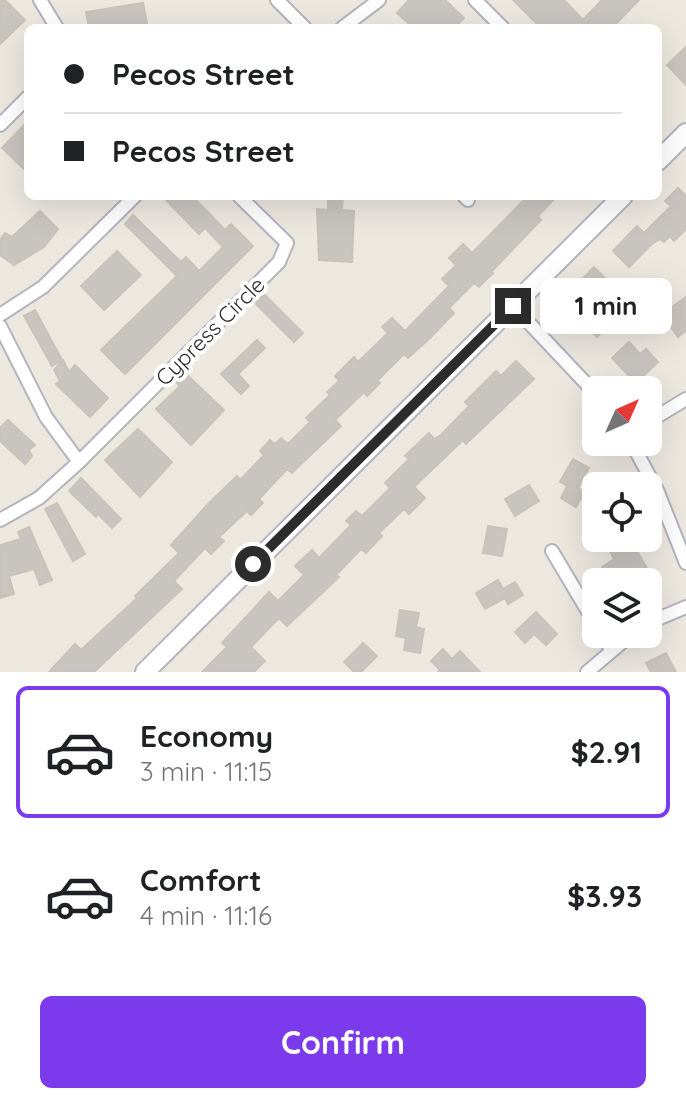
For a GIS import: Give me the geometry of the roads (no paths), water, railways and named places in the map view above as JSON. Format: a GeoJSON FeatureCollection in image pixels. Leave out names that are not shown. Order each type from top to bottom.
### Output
{"type":"FeatureCollection","features":[{"type":"Feature","properties":{"kind":"street"},"geometry":{"type":"LineString","coordinates":[[40,0],[55,24]]}},
{"type":"Feature","properties":{"kind":"street"},"geometry":{"type":"LineString","coordinates":[[277,0],[301,24]]}},
{"type":"Feature","properties":{"kind":"street"},"geometry":{"type":"LineString","coordinates":[[347,24],[379,0]]}},
{"type":"Feature","properties":{"kind":"street"},"geometry":{"type":"LineString","coordinates":[[475,0],[499,24]]}},
{"type":"Feature","properties":{"kind":"street"},"geometry":{"type":"LineString","coordinates":[[0,125],[24,101]]}},
{"type":"Feature","properties":{"kind":"street"},"geometry":{"type":"LineString","coordinates":[[662,157],[686,133]]}},
{"type":"Feature","properties":{"kind":"street"},"geometry":{"type":"LineString","coordinates":[[0,315],[43,287],[131,200]]}},
{"type":"Feature","properties":{"kind":"street","name":"Cypress Circle"},"geometry":{"type":"LineString","coordinates":[[79,462],[279,262],[287,243],[243,200]]}},
{"type":"Feature","properties":{"kind":"street"},"geometry":{"type":"LineString","coordinates":[[145,672],[619,200]]}},
{"type":"Feature","properties":{"kind":"street"},"geometry":{"type":"LineString","coordinates":[[513,306],[582,379]]}},
{"type":"Feature","properties":{"kind":"street"},"geometry":{"type":"LineString","coordinates":[[0,326],[46,417],[79,462],[39,498],[0,520]]}},
{"type":"Feature","properties":{"kind":"street"},"geometry":{"type":"LineString","coordinates":[[662,414],[686,399]]}},
{"type":"Feature","properties":{"kind":"street"},"geometry":{"type":"LineString","coordinates":[[639,456],[657,490],[686,563]]}},
{"type":"Feature","properties":{"kind":"street"},"geometry":{"type":"LineString","coordinates":[[552,551],[582,601]]}},
{"type":"Feature","properties":{"kind":"street"},"geometry":{"type":"LineString","coordinates":[[662,617],[686,607]]}},
{"type":"Feature","properties":{"kind":"street"},"geometry":{"type":"LineString","coordinates":[[587,672],[611,649]]}}]}
